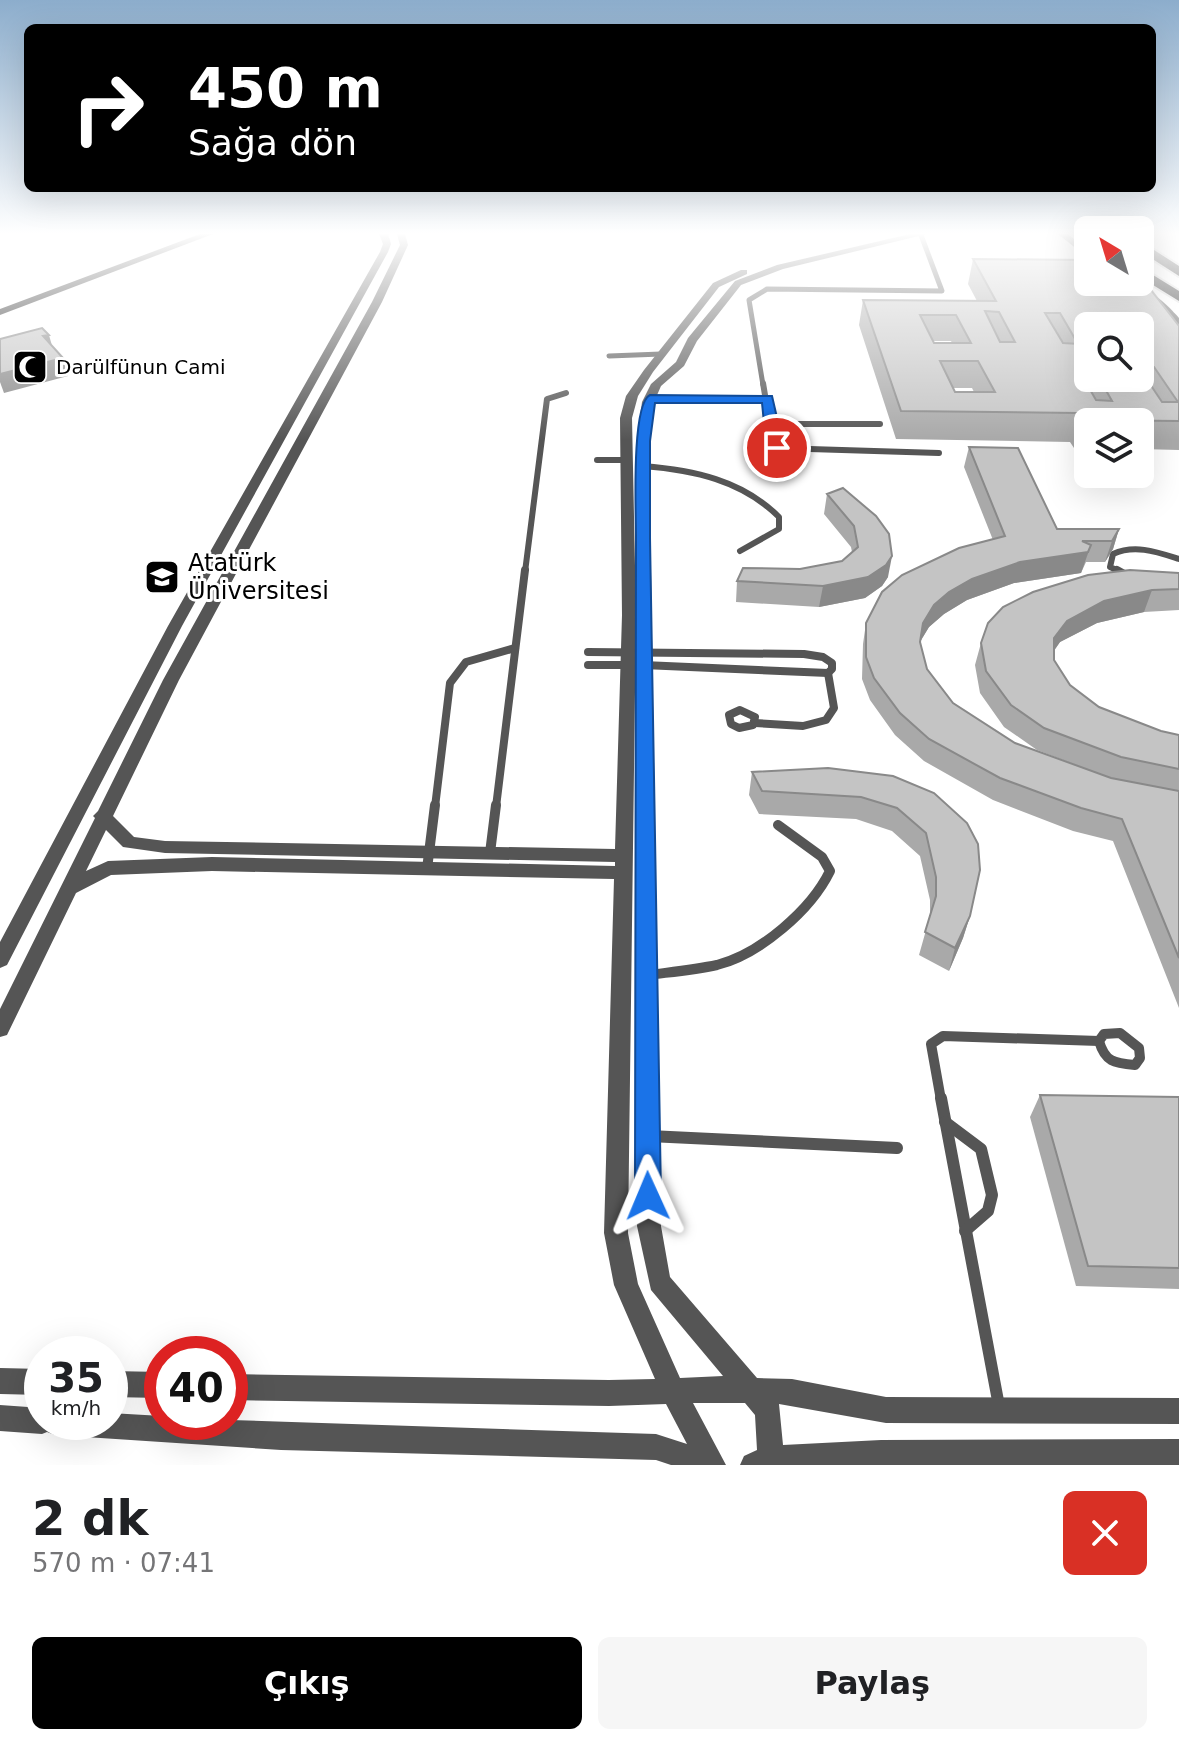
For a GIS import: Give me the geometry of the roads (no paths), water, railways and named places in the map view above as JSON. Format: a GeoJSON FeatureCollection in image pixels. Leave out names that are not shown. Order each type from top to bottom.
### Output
{"type":"FeatureCollection","features":[{"type":"Feature","properties":{"kind":"main road"},"geometry":{"type":"LineString","coordinates":[[0,312],[26,302]]}},
{"type":"Feature","properties":{"kind":"street"},"geometry":{"type":"LineString","coordinates":[[0,960],[175,626],[356,302]]}},
{"type":"Feature","properties":{"kind":"street"},"geometry":{"type":"LineString","coordinates":[[0,1029],[171,680],[377,302]]}},
{"type":"Feature","properties":{"kind":"street"},"geometry":{"type":"LineString","coordinates":[[701,302],[651,358],[632,396],[626,418],[647,975],[649,1226],[659,1282],[768,1410],[762,1462],[881,1453],[1179,1452]]}},
{"type":"Feature","properties":{"kind":"street"},"geometry":{"type":"LineString","coordinates":[[713,1465],[673,1391],[626,1285],[616,1233],[623,864],[636,658],[643,466],[650,399],[656,384],[679,363],[692,340],[722,302]]}},
{"type":"Feature","properties":{"kind":"street"},"geometry":{"type":"LineString","coordinates":[[1156,302],[1179,324]]}},
{"type":"Feature","properties":{"kind":"street"},"geometry":{"type":"LineString","coordinates":[[651,358],[679,363]]}},
{"type":"Feature","properties":{"kind":"street"},"geometry":{"type":"LineString","coordinates":[[102,816],[129,843],[165,847],[427,860],[623,864]]}},
{"type":"Feature","properties":{"kind":"street"},"geometry":{"type":"LineString","coordinates":[[67,889],[108,868],[427,860],[490,853],[623,864]]}},
{"type":"Feature","properties":{"kind":"street"},"geometry":{"type":"LineString","coordinates":[[0,1381],[24,1382]]}},
{"type":"Feature","properties":{"kind":"street"},"geometry":{"type":"LineString","coordinates":[[248,1387],[754,1391],[792,1392],[886,1410],[1179,1411]]}},
{"type":"Feature","properties":{"kind":"street"},"geometry":{"type":"LineString","coordinates":[[0,1418],[24,1420]]}},
{"type":"Feature","properties":{"kind":"street"},"geometry":{"type":"LineString","coordinates":[[128,1427],[281,1437],[656,1447],[713,1465]]}},
{"type":"Feature","properties":{"kind":"lane"},"geometry":{"type":"LineString","coordinates":[[749,302],[777,448],[792,451],[939,453]]}},
{"type":"Feature","properties":{"kind":"lane"},"geometry":{"type":"LineString","coordinates":[[609,356],[651,358]]}},
{"type":"Feature","properties":{"kind":"lane"},"geometry":{"type":"LineString","coordinates":[[490,853],[547,399],[566,393]]}},
{"type":"Feature","properties":{"kind":"lane"},"geometry":{"type":"LineString","coordinates":[[650,399],[768,399]]}},
{"type":"Feature","properties":{"kind":"lane"},"geometry":{"type":"LineString","coordinates":[[771,424],[880,424]]}},
{"type":"Feature","properties":{"kind":"lane"},"geometry":{"type":"LineString","coordinates":[[597,460],[626,460]]}},
{"type":"Feature","properties":{"kind":"lane"},"geometry":{"type":"LineString","coordinates":[[643,466],[704,475],[737,488],[772,508],[779,517],[779,529],[740,551]]}},
{"type":"Feature","properties":{"kind":"lane"},"geometry":{"type":"LineString","coordinates":[[1139,575],[1115,572],[1110,567],[1113,554],[1136,549],[1179,559]]}},
{"type":"Feature","properties":{"kind":"lane"},"geometry":{"type":"LineString","coordinates":[[427,860],[450,683],[466,662],[515,648]]}},
{"type":"Feature","properties":{"kind":"lane"},"geometry":{"type":"LineString","coordinates":[[588,652],[828,673]]}},
{"type":"Feature","properties":{"kind":"lane"},"geometry":{"type":"LineString","coordinates":[[588,665],[636,658],[804,654],[823,657],[832,663],[828,673]]}},
{"type":"Feature","properties":{"kind":"lane"},"geometry":{"type":"LineString","coordinates":[[755,723],[803,726],[826,720],[834,708],[828,673]]}},
{"type":"Feature","properties":{"kind":"lane"},"geometry":{"type":"LineString","coordinates":[[647,975],[720,964],[792,922],[818,896],[830,871],[822,857],[778,825]]}},
{"type":"Feature","properties":{"kind":"lane"},"geometry":{"type":"LineString","coordinates":[[1000,1410],[930,1049],[938,1037],[1099,1041]]}},
{"type":"Feature","properties":{"kind":"lane"},"geometry":{"type":"LineString","coordinates":[[944,1122],[981,1149],[992,1195],[988,1211],[965,1231]]}},
{"type":"Feature","properties":{"kind":"lane"},"geometry":{"type":"LineString","coordinates":[[648,1136],[897,1148]]}},
{"type":"Feature","properties":{"kind":"place","name":"Darülfünun Cami"},"geometry":{"type":"Point","coordinates":[30,367]}},
{"type":"Feature","properties":{"kind":"place","name":"Atatürk Üniversitesi"},"geometry":{"type":"Point","coordinates":[162,577]}}]}
